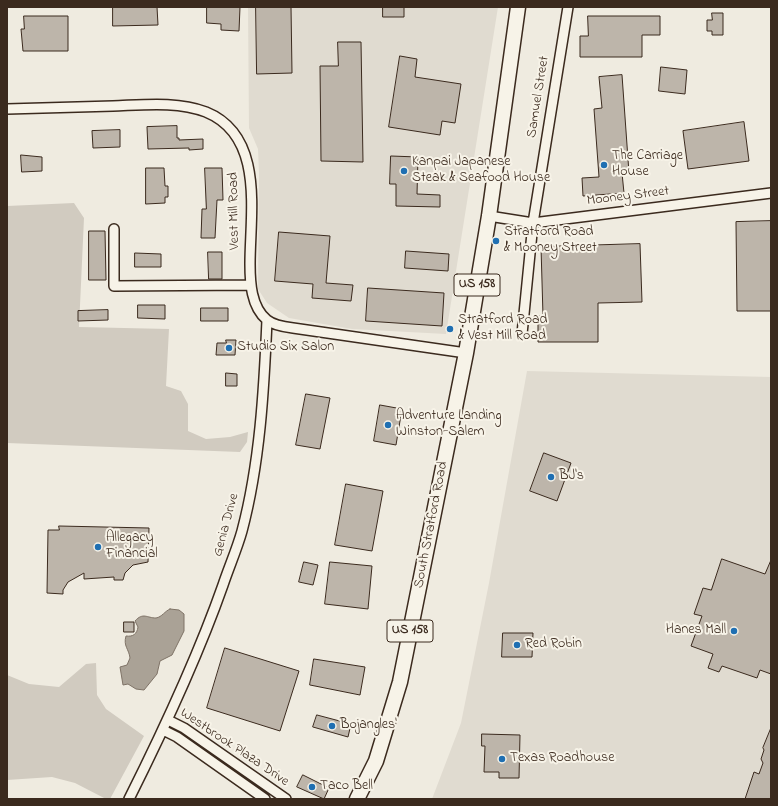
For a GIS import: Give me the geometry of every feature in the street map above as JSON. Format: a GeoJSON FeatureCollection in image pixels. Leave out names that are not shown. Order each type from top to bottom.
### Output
{"type":"FeatureCollection","features":[{"type":"Feature","properties":{"kind":"main road","name":"South Stratford Road"},"geometry":{"type":"LineString","coordinates":[[357,799],[376,761],[400,682],[466,353],[489,216],[518,7]]}},
{"type":"Feature","properties":{"kind":"street","name":"Samuel Street"},"geometry":{"type":"LineString","coordinates":[[522,334],[533,223],[568,7]]}},
{"type":"Feature","properties":{"kind":"street","name":"Vest Mill Road"},"geometry":{"type":"LineString","coordinates":[[7,109],[172,105],[205,112],[222,121],[237,138],[248,162],[251,200],[250,286],[255,302],[267,320]]}},
{"type":"Feature","properties":{"kind":"street","name":"Mooney Street"},"geometry":{"type":"LineString","coordinates":[[489,216],[533,223],[771,193]]}},
{"type":"Feature","properties":{"kind":"street"},"geometry":{"type":"LineString","coordinates":[[114,229],[114,286],[250,286]]}},
{"type":"Feature","properties":{"kind":"street"},"geometry":{"type":"LineString","coordinates":[[267,320],[292,328],[466,353]]}},
{"type":"Feature","properties":{"kind":"street","name":"Genia Drive"},"geometry":{"type":"LineString","coordinates":[[165,725],[209,627],[242,531],[254,472],[260,430],[267,320]]}},
{"type":"Feature","properties":{"kind":"street","name":"Westbrook Plaza Drive"},"geometry":{"type":"LineString","coordinates":[[129,799],[165,725]]}},
{"type":"Feature","properties":{"kind":"street","name":"Westbrook Plaza Drive"},"geometry":{"type":"LineString","coordinates":[[165,725],[177,737],[265,799]]}},
{"type":"Feature","properties":{"kind":"street","name":"Westbrook Plaza Drive"},"geometry":{"type":"LineString","coordinates":[[165,725],[184,728],[286,799]]}},
{"type":"Feature","properties":{"kind":"shaded area"},"geometry":{"type":"Polygon","coordinates":[[[248,7],[498,7],[446,334],[352,329],[289,318],[267,303],[258,289],[259,173],[258,149],[249,128],[248,7]]]}},
{"type":"Feature","properties":{"kind":"shaded area"},"geometry":{"type":"Polygon","coordinates":[[[74,203],[84,218],[79,327],[169,329],[166,386],[181,391],[188,404],[188,431],[206,439],[230,437],[248,432],[247,442],[240,452],[7,443],[7,206],[74,203]]]}},
{"type":"Feature","properties":{"kind":"shaded area","name":"Hanes Mall"},"geometry":{"type":"Polygon","coordinates":[[[527,371],[771,377],[771,799],[432,799],[461,723],[489,583],[527,371]]]}},
{"type":"Feature","properties":{"kind":"shaded area"},"geometry":{"type":"Polygon","coordinates":[[[170,609],[179,610],[184,614],[184,631],[172,655],[160,661],[157,674],[144,690],[136,689],[128,684],[123,685],[120,667],[127,665],[130,658],[125,639],[126,636],[131,636],[137,632],[138,627],[135,621],[143,616],[156,618],[170,609]]]}},
{"type":"Feature","properties":{"kind":"shaded area"},"geometry":{"type":"Polygon","coordinates":[[[96,663],[97,695],[106,709],[144,736],[110,799],[106,799],[75,783],[52,777],[7,780],[7,675],[29,684],[59,687],[86,664],[96,663]]]}},
{"type":"Feature","properties":{"kind":"building"},"geometry":{"type":"Polygon","coordinates":[[[113,7],[157,7],[158,25],[113,26],[113,7]]]}},
{"type":"Feature","properties":{"kind":"building"},"geometry":{"type":"Polygon","coordinates":[[[207,7],[240,7],[239,31],[221,30],[221,24],[207,23],[207,7]]]}},
{"type":"Feature","properties":{"kind":"building"},"geometry":{"type":"Polygon","coordinates":[[[256,7],[291,7],[292,73],[257,74],[256,7]]]}},
{"type":"Feature","properties":{"kind":"building"},"geometry":{"type":"Polygon","coordinates":[[[383,7],[404,7],[404,17],[383,17],[383,7]]]}},
{"type":"Feature","properties":{"kind":"building"},"geometry":{"type":"Polygon","coordinates":[[[712,13],[723,13],[723,35],[712,35],[712,31],[707,31],[707,20],[712,20],[712,13]]]}},
{"type":"Feature","properties":{"kind":"building"},"geometry":{"type":"Polygon","coordinates":[[[24,16],[68,16],[68,51],[23,51],[21,29],[24,29],[24,16]]]}},
{"type":"Feature","properties":{"kind":"building"},"geometry":{"type":"Polygon","coordinates":[[[588,16],[660,16],[660,35],[642,35],[642,57],[580,57],[580,36],[588,36],[588,16]]]}},
{"type":"Feature","properties":{"kind":"building"},"geometry":{"type":"Polygon","coordinates":[[[338,42],[361,42],[363,162],[321,161],[320,66],[338,66],[338,42]]]}},
{"type":"Feature","properties":{"kind":"building"},"geometry":{"type":"Polygon","coordinates":[[[400,56],[417,59],[415,77],[461,84],[455,123],[442,121],[440,135],[389,127],[400,56]]]}},
{"type":"Feature","properties":{"kind":"building"},"geometry":{"type":"Polygon","coordinates":[[[661,67],[687,70],[685,94],[659,91],[661,67]]]}},
{"type":"Feature","properties":{"kind":"building"},"geometry":{"type":"Polygon","coordinates":[[[622,75],[629,173],[622,173],[624,193],[583,196],[582,178],[599,177],[594,109],[602,108],[599,77],[622,75]]]}},
{"type":"Feature","properties":{"kind":"building"},"geometry":{"type":"Polygon","coordinates":[[[744,122],[749,161],[688,169],[683,131],[744,122]]]}},
{"type":"Feature","properties":{"kind":"building"},"geometry":{"type":"Polygon","coordinates":[[[177,126],[177,138],[179,138],[179,140],[203,139],[203,149],[148,149],[147,127],[177,126]]]}},
{"type":"Feature","properties":{"kind":"building"},"geometry":{"type":"Polygon","coordinates":[[[120,130],[120,147],[93,148],[92,131],[120,130]]]}},
{"type":"Feature","properties":{"kind":"building"},"geometry":{"type":"Polygon","coordinates":[[[21,155],[42,157],[42,171],[22,172],[21,155]]]}},
{"type":"Feature","properties":{"kind":"building"},"geometry":{"type":"Polygon","coordinates":[[[391,156],[418,157],[417,194],[440,195],[440,207],[396,206],[396,184],[390,184],[391,156]]]}},
{"type":"Feature","properties":{"kind":"building"},"geometry":{"type":"Polygon","coordinates":[[[146,168],[164,168],[165,186],[168,186],[168,197],[165,197],[165,203],[146,204],[146,168]]]}},
{"type":"Feature","properties":{"kind":"building"},"geometry":{"type":"Polygon","coordinates":[[[205,168],[222,168],[223,200],[217,200],[215,238],[201,238],[202,209],[206,209],[205,168]]]}},
{"type":"Feature","properties":{"kind":"building"},"geometry":{"type":"Polygon","coordinates":[[[771,221],[771,311],[737,311],[736,222],[771,221]]]}},
{"type":"Feature","properties":{"kind":"building"},"geometry":{"type":"Polygon","coordinates":[[[89,231],[105,231],[106,280],[89,280],[89,231]]]}},
{"type":"Feature","properties":{"kind":"building"},"geometry":{"type":"Polygon","coordinates":[[[279,232],[330,236],[326,283],[353,285],[351,301],[312,298],[313,284],[275,281],[279,232]]]}},
{"type":"Feature","properties":{"kind":"building"},"geometry":{"type":"Polygon","coordinates":[[[640,244],[642,302],[598,303],[598,342],[538,342],[538,316],[543,316],[541,247],[640,244]]]}},
{"type":"Feature","properties":{"kind":"building"},"geometry":{"type":"Polygon","coordinates":[[[406,251],[449,254],[448,271],[405,268],[406,251]]]}},
{"type":"Feature","properties":{"kind":"building"},"geometry":{"type":"Polygon","coordinates":[[[208,252],[222,252],[222,279],[209,279],[208,252]]]}},
{"type":"Feature","properties":{"kind":"building"},"geometry":{"type":"Polygon","coordinates":[[[135,253],[161,254],[161,267],[135,267],[135,253]]]}},
{"type":"Feature","properties":{"kind":"building"},"geometry":{"type":"Polygon","coordinates":[[[368,288],[444,293],[442,326],[366,321],[368,288]]]}},
{"type":"Feature","properties":{"kind":"building"},"geometry":{"type":"Polygon","coordinates":[[[138,305],[165,305],[165,319],[138,318],[138,305]]]}},
{"type":"Feature","properties":{"kind":"building"},"geometry":{"type":"Polygon","coordinates":[[[201,308],[228,308],[228,321],[201,321],[201,308]]]}},
{"type":"Feature","properties":{"kind":"building"},"geometry":{"type":"Polygon","coordinates":[[[108,310],[108,320],[78,321],[78,311],[108,310]]]}},
{"type":"Feature","properties":{"kind":"building"},"geometry":{"type":"Polygon","coordinates":[[[226,340],[236,340],[235,355],[216,355],[217,343],[226,343],[226,340]]]}},
{"type":"Feature","properties":{"kind":"building"},"geometry":{"type":"Polygon","coordinates":[[[226,373],[237,374],[237,386],[226,386],[226,373]]]}},
{"type":"Feature","properties":{"kind":"building"},"geometry":{"type":"Polygon","coordinates":[[[306,394],[330,398],[320,449],[296,445],[306,394]]]}},
{"type":"Feature","properties":{"kind":"building","name":"Adventure Landing Winston-Salem"},"geometry":{"type":"Polygon","coordinates":[[[380,405],[402,409],[396,445],[374,441],[380,405]]]}},
{"type":"Feature","properties":{"kind":"building","name":"BJ's"},"geometry":{"type":"Polygon","coordinates":[[[544,453],[571,463],[557,501],[530,491],[544,453]]]}},
{"type":"Feature","properties":{"kind":"building"},"geometry":{"type":"Polygon","coordinates":[[[346,484],[383,491],[372,551],[335,545],[346,484]]]}},
{"type":"Feature","properties":{"kind":"building","name":"Allegacy Financial"},"geometry":{"type":"Polygon","coordinates":[[[59,526],[149,528],[148,562],[133,565],[125,573],[123,580],[114,580],[114,577],[84,579],[84,573],[68,582],[63,590],[63,594],[47,593],[48,530],[59,530],[59,526]]]}},
{"type":"Feature","properties":{"kind":"building","name":"Hanes Mall"},"geometry":{"type":"Polygon","coordinates":[[[722,559],[765,574],[771,560],[771,674],[760,670],[757,678],[722,666],[719,672],[708,668],[713,654],[691,646],[702,616],[694,614],[703,588],[711,590],[722,559]]]}},
{"type":"Feature","properties":{"kind":"building"},"geometry":{"type":"Polygon","coordinates":[[[304,562],[318,565],[313,585],[299,582],[304,562]]]}},
{"type":"Feature","properties":{"kind":"building"},"geometry":{"type":"Polygon","coordinates":[[[330,562],[372,566],[368,609],[325,604],[330,562]]]}},
{"type":"Feature","properties":{"kind":"building"},"geometry":{"type":"Polygon","coordinates":[[[124,622],[134,622],[134,632],[124,632],[124,622]]]}},
{"type":"Feature","properties":{"kind":"building","name":"Red Robin"},"geometry":{"type":"Polygon","coordinates":[[[503,633],[533,633],[532,657],[502,657],[503,633]]]}},
{"type":"Feature","properties":{"kind":"building"},"geometry":{"type":"Polygon","coordinates":[[[225,648],[299,671],[280,731],[207,708],[225,648]]]}},
{"type":"Feature","properties":{"kind":"building"},"geometry":{"type":"Polygon","coordinates":[[[314,659],[365,667],[360,695],[310,685],[314,659]]]}},
{"type":"Feature","properties":{"kind":"building","name":"Bojangles'"},"geometry":{"type":"Polygon","coordinates":[[[317,715],[351,724],[348,737],[313,727],[317,715]]]}},
{"type":"Feature","properties":{"kind":"building"},"geometry":{"type":"Polygon","coordinates":[[[771,728],[771,799],[745,799],[754,772],[759,774],[763,763],[761,759],[764,750],[763,748],[771,728]]]}},
{"type":"Feature","properties":{"kind":"building","name":"Texas Roadhouse"},"geometry":{"type":"Polygon","coordinates":[[[482,734],[520,735],[519,778],[499,778],[499,772],[484,772],[485,746],[482,746],[482,734]]]}},
{"type":"Feature","properties":{"kind":"building","name":"Taco Bell"},"geometry":{"type":"Polygon","coordinates":[[[303,775],[329,788],[324,799],[297,787],[303,775]]]}},
{"type":"Feature","properties":{"kind":"place","name":"The Carriage House"},"geometry":{"type":"Point","coordinates":[604,165]}},
{"type":"Feature","properties":{"kind":"place","name":"Kanpai Japanese Steak & Seafood House"},"geometry":{"type":"Point","coordinates":[404,171]}},
{"type":"Feature","properties":{"kind":"place","name":"Stratford Road & Mooney Street"},"geometry":{"type":"Point","coordinates":[496,241]}},
{"type":"Feature","properties":{"kind":"place","name":"Stratford Road & Vest Mill Road"},"geometry":{"type":"Point","coordinates":[450,329]}},
{"type":"Feature","properties":{"kind":"place","name":"Studio Six Salon"},"geometry":{"type":"Point","coordinates":[229,348]}},
{"type":"Feature","properties":{"kind":"place","name":"Adventure Landing Winston-Salem"},"geometry":{"type":"Point","coordinates":[388,425]}},
{"type":"Feature","properties":{"kind":"place","name":"BJ's"},"geometry":{"type":"Point","coordinates":[551,477]}},
{"type":"Feature","properties":{"kind":"place","name":"Allegacy Financial"},"geometry":{"type":"Point","coordinates":[98,547]}},
{"type":"Feature","properties":{"kind":"place","name":"Hanes Mall"},"geometry":{"type":"Point","coordinates":[734,631]}},
{"type":"Feature","properties":{"kind":"place","name":"Red Robin"},"geometry":{"type":"Point","coordinates":[517,645]}},
{"type":"Feature","properties":{"kind":"place","name":"Bojangles'"},"geometry":{"type":"Point","coordinates":[332,726]}},
{"type":"Feature","properties":{"kind":"place","name":"Texas Roadhouse"},"geometry":{"type":"Point","coordinates":[502,759]}},
{"type":"Feature","properties":{"kind":"place","name":"Taco Bell"},"geometry":{"type":"Point","coordinates":[312,787]}}]}
